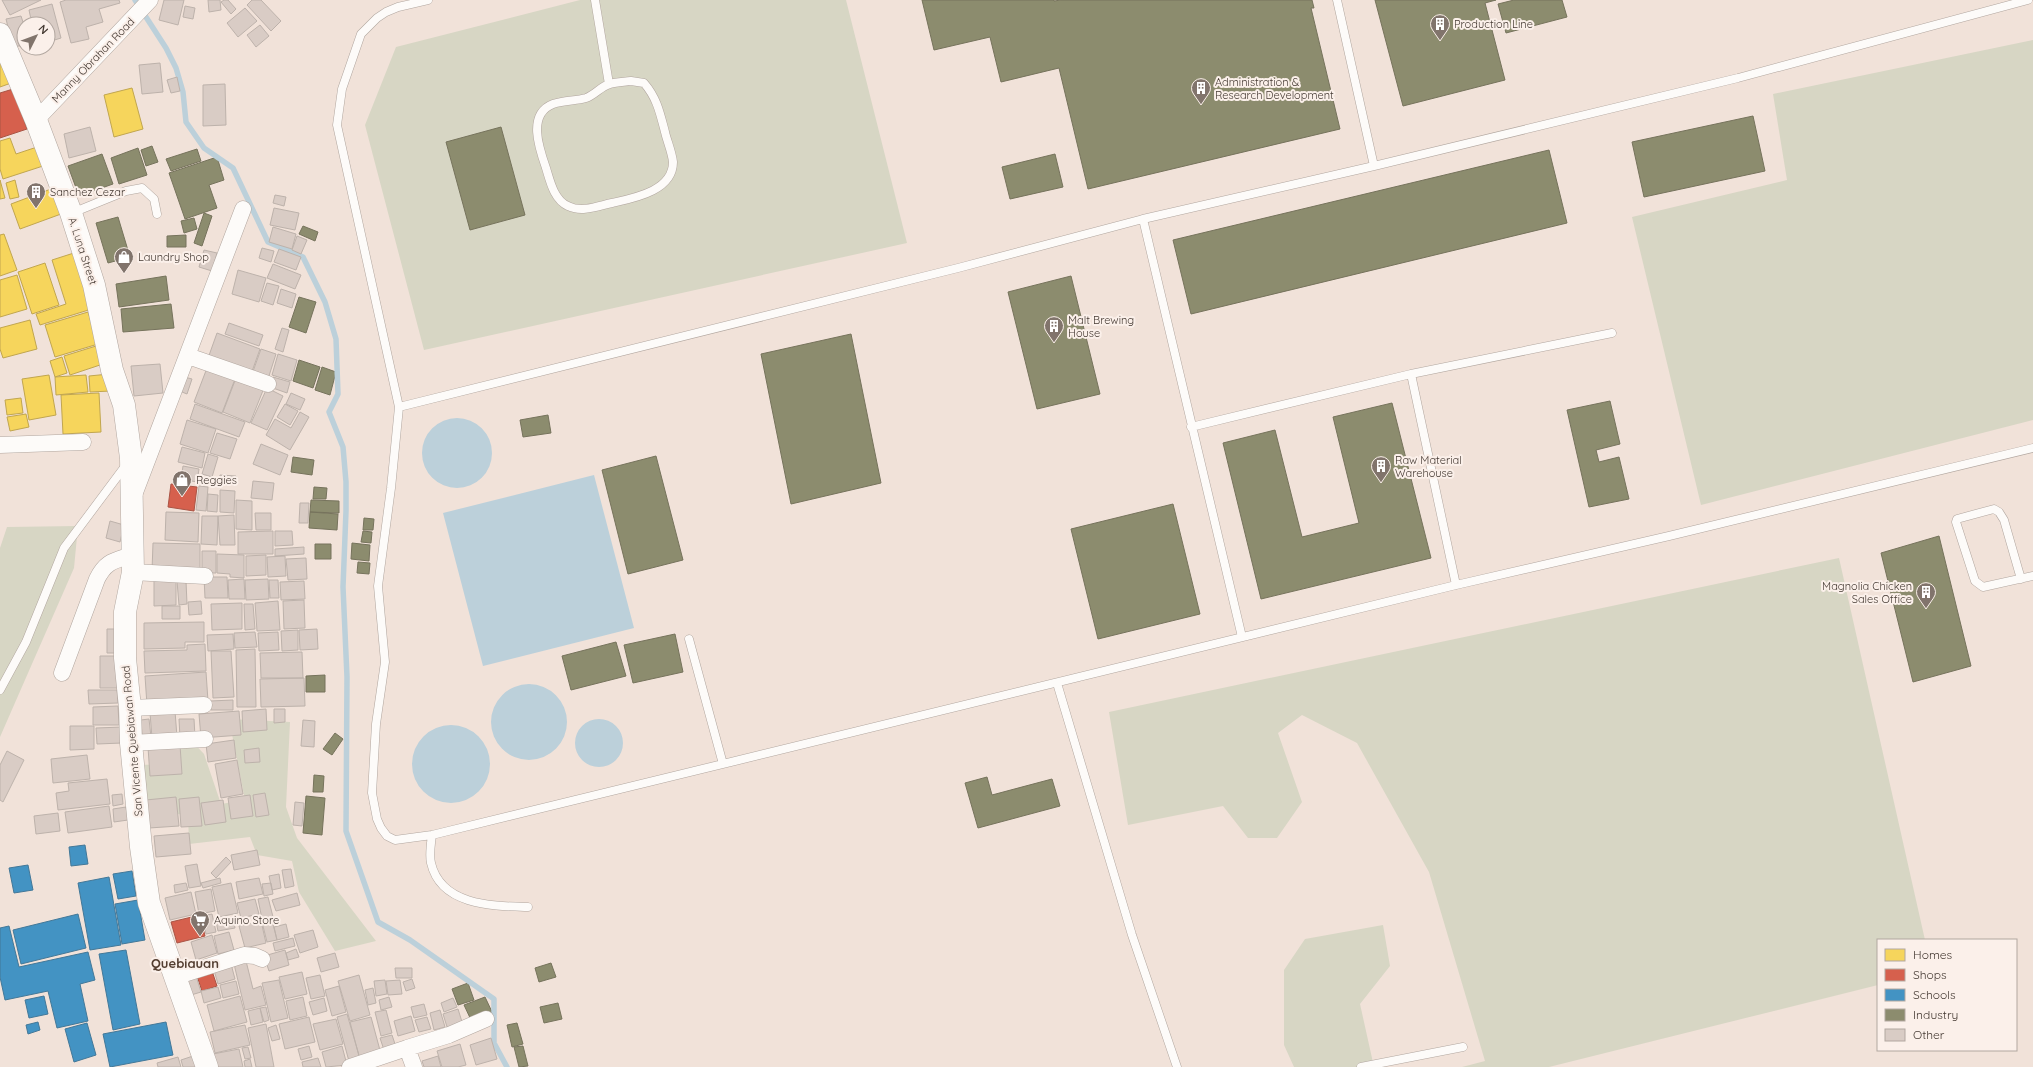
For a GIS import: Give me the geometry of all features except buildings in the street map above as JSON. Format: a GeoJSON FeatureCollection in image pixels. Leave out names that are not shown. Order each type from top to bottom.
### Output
{"type":"FeatureCollection","features":[{"type":"Feature","properties":{"kind":"street","name":"Manny Obrahan Road"},"geometry":{"type":"LineString","coordinates":[[36,120],[150,0]]}},
{"type":"Feature","properties":{"kind":"street","name":"A. Luna Street"},"geometry":{"type":"LineString","coordinates":[[0,34],[36,120],[71,213],[94,285],[112,370],[124,405]]}},
{"type":"Feature","properties":{"kind":"street"},"geometry":{"type":"LineString","coordinates":[[132,500],[243,209]]}},
{"type":"Feature","properties":{"kind":"street"},"geometry":{"type":"LineString","coordinates":[[188,356],[268,384]]}},
{"type":"Feature","properties":{"kind":"street","name":"San Vicente Quebiawan Road"},"geometry":{"type":"LineString","coordinates":[[124,405],[130,458],[132,500],[132,564],[125,612],[125,658],[130,708],[131,743],[149,903],[207,1067]]}},
{"type":"Feature","properties":{"kind":"street"},"geometry":{"type":"LineString","coordinates":[[0,445],[83,442]]}},
{"type":"Feature","properties":{"kind":"street"},"geometry":{"type":"LineString","coordinates":[[62,673],[97,578],[103,567],[108,563],[132,564],[204,576]]}},
{"type":"Feature","properties":{"kind":"street"},"geometry":{"type":"LineString","coordinates":[[130,708],[204,705]]}},
{"type":"Feature","properties":{"kind":"street"},"geometry":{"type":"LineString","coordinates":[[131,743],[205,738]]}},
{"type":"Feature","properties":{"kind":"street"},"geometry":{"type":"LineString","coordinates":[[175,977],[244,955],[255,956],[262,959]]}},
{"type":"Feature","properties":{"kind":"street"},"geometry":{"type":"LineString","coordinates":[[350,1067],[366,1065],[407,1048],[449,1035],[486,1019]]}},
{"type":"Feature","properties":{"kind":"street"},"geometry":{"type":"LineString","coordinates":[[407,1048],[414,1067]]}},
{"type":"Feature","properties":{"kind":"lane"},"geometry":{"type":"LineString","coordinates":[[428,0],[398,7],[386,12],[377,18],[361,34],[342,88],[337,125],[399,407],[392,488],[378,586],[384,662],[376,724],[372,793],[377,818],[381,828],[387,836],[395,840],[432,835],[1456,585],[1669,536],[2033,448]]}},
{"type":"Feature","properties":{"kind":"lane"},"geometry":{"type":"LineString","coordinates":[[595,0],[608,84]]}},
{"type":"Feature","properties":{"kind":"lane"},"geometry":{"type":"LineString","coordinates":[[1338,0],[1374,166]]}},
{"type":"Feature","properties":{"kind":"lane"},"geometry":{"type":"LineString","coordinates":[[399,407],[958,268],[1143,218],[1374,166],[1738,78],[2028,0]]}},
{"type":"Feature","properties":{"kind":"lane"},"geometry":{"type":"LineString","coordinates":[[631,81],[644,83],[654,94],[673,162],[666,181],[656,189],[622,200],[582,210],[568,206],[559,199],[552,186],[540,149],[537,131],[538,119],[543,109],[555,104],[591,96],[608,84],[631,81]]}},
{"type":"Feature","properties":{"kind":"lane"},"geometry":{"type":"LineString","coordinates":[[71,213],[126,192],[142,188],[154,199],[157,214]]}},
{"type":"Feature","properties":{"kind":"lane"},"geometry":{"type":"LineString","coordinates":[[1143,218],[1191,427],[1242,637]]}},
{"type":"Feature","properties":{"kind":"lane"},"geometry":{"type":"LineString","coordinates":[[1191,427],[1411,374],[1612,333]]}},
{"type":"Feature","properties":{"kind":"lane"},"geometry":{"type":"LineString","coordinates":[[1411,374],[1456,585]]}},
{"type":"Feature","properties":{"kind":"lane"},"geometry":{"type":"LineString","coordinates":[[0,690],[26,642],[64,548],[130,458]]}},
{"type":"Feature","properties":{"kind":"lane"},"geometry":{"type":"LineString","coordinates":[[2021,579],[2004,520],[1999,512],[1994,509],[1959,517],[1957,519],[1956,522],[1958,530],[1978,585],[1982,587],[2021,579],[2033,576]]}},
{"type":"Feature","properties":{"kind":"lane"},"geometry":{"type":"LineString","coordinates":[[689,639],[723,764]]}},
{"type":"Feature","properties":{"kind":"lane"},"geometry":{"type":"LineString","coordinates":[[1057,683],[1132,935],[1177,1067]]}},
{"type":"Feature","properties":{"kind":"lane"},"geometry":{"type":"LineString","coordinates":[[432,835],[431,862],[439,881],[453,895],[460,899],[498,907],[528,907]]}},
{"type":"Feature","properties":{"kind":"lane"},"geometry":{"type":"LineString","coordinates":[[1361,1067],[1463,1047]]}},
{"type":"Feature","properties":{"kind":"green space"},"geometry":{"type":"Polygon","coordinates":[[[580,0],[846,0],[907,243],[424,350],[365,125],[396,47],[580,0]]]}},
{"type":"Feature","properties":{"kind":"green space"},"geometry":{"type":"Polygon","coordinates":[[[2033,40],[2033,420],[1701,505],[1632,217],[1787,180],[1773,94],[2033,40]]]}},
{"type":"Feature","properties":{"kind":"green space"},"geometry":{"type":"Polygon","coordinates":[[[78,526],[74,568],[0,737],[0,548],[7,527],[78,526]]]}},
{"type":"Feature","properties":{"kind":"green space"},"geometry":{"type":"Polygon","coordinates":[[[1839,558],[1925,939],[1877,939],[1877,985],[1549,1067],[1462,1067],[1485,1061],[1429,872],[1357,743],[1302,715],[1278,733],[1302,802],[1277,838],[1248,838],[1223,806],[1128,825],[1109,712],[1839,558]]]}},
{"type":"Feature","properties":{"kind":"green space"},"geometry":{"type":"Polygon","coordinates":[[[229,719],[290,722],[286,807],[297,838],[376,941],[335,951],[299,892],[292,861],[257,855],[250,837],[189,844],[188,814],[138,815],[135,765],[180,764],[178,742],[190,739],[204,754],[221,804],[245,800],[229,719]]]}},
{"type":"Feature","properties":{"kind":"green space"},"geometry":{"type":"Polygon","coordinates":[[[1383,925],[1390,966],[1360,1004],[1374,1067],[1294,1067],[1284,1045],[1284,970],[1305,939],[1383,925]]]}},
{"type":"Feature","properties":{"kind":"water"},"geometry":{"type":"Polygon","coordinates":[[[450,418],[464,418],[477,424],[486,433],[490,439],[492,453],[490,467],[482,478],[471,486],[464,488],[450,488],[443,486],[432,478],[424,467],[422,460],[422,446],[424,439],[432,428],[443,420],[450,418]]]}},
{"type":"Feature","properties":{"kind":"water"},"geometry":{"type":"Polygon","coordinates":[[[594,475],[634,628],[483,666],[443,513],[594,475]]]}},
{"type":"Feature","properties":{"kind":"water"},"geometry":{"type":"Polygon","coordinates":[[[529,684],[543,687],[556,695],[564,708],[567,722],[564,736],[556,749],[543,757],[529,760],[515,757],[502,749],[494,736],[491,722],[494,708],[502,695],[515,687],[529,684]]]}},
{"type":"Feature","properties":{"kind":"water"},"geometry":{"type":"Polygon","coordinates":[[[599,719],[608,721],[616,726],[621,734],[623,743],[621,752],[616,760],[608,765],[599,767],[590,765],[582,760],[577,752],[575,743],[577,734],[582,726],[590,721],[599,719]]]}},
{"type":"Feature","properties":{"kind":"water"},"geometry":{"type":"Polygon","coordinates":[[[451,725],[466,728],[473,732],[483,742],[487,749],[490,764],[487,779],[483,786],[473,796],[466,800],[451,803],[436,800],[429,796],[419,786],[415,779],[412,764],[415,749],[419,742],[429,732],[436,728],[451,725]]]}},
{"type":"Feature","properties":{"kind":"waterway"},"geometry":{"type":"LineString","coordinates":[[135,0],[166,48],[176,68],[183,92],[186,122],[204,148],[233,168],[268,242],[303,257],[325,302],[336,339],[338,394],[329,412],[343,447],[346,482],[343,587],[347,677],[346,831],[378,922],[410,940],[494,999],[494,1043],[507,1067]]}},
{"type":"Feature","properties":{"kind":"place","name":"Production Line"},"geometry":{"type":"Point","coordinates":[1440,41]}},
{"type":"Feature","properties":{"kind":"place","name":"Administration & Research Development"},"geometry":{"type":"Point","coordinates":[1201,105]}},
{"type":"Feature","properties":{"kind":"place","name":"Sanchez Cezar"},"geometry":{"type":"Point","coordinates":[36,209]}},
{"type":"Feature","properties":{"kind":"place","name":"Laundry Shop"},"geometry":{"type":"Point","coordinates":[124,274]}},
{"type":"Feature","properties":{"kind":"place","name":"Malt Brewing House"},"geometry":{"type":"Point","coordinates":[1054,343]}},
{"type":"Feature","properties":{"kind":"place","name":"Raw Material Warehouse"},"geometry":{"type":"Point","coordinates":[1381,483]}},
{"type":"Feature","properties":{"kind":"place","name":"Reggies"},"geometry":{"type":"Point","coordinates":[182,497]}},
{"type":"Feature","properties":{"kind":"place","name":"Magnolia Chicken Sales Office"},"geometry":{"type":"Point","coordinates":[1926,609]}},
{"type":"Feature","properties":{"kind":"place","name":"Aquino Store"},"geometry":{"type":"Point","coordinates":[200,937]}},
{"type":"Feature","properties":{"kind":"district","name":"Quebiauan"},"geometry":{"type":"Point","coordinates":[185,963]}}]}
